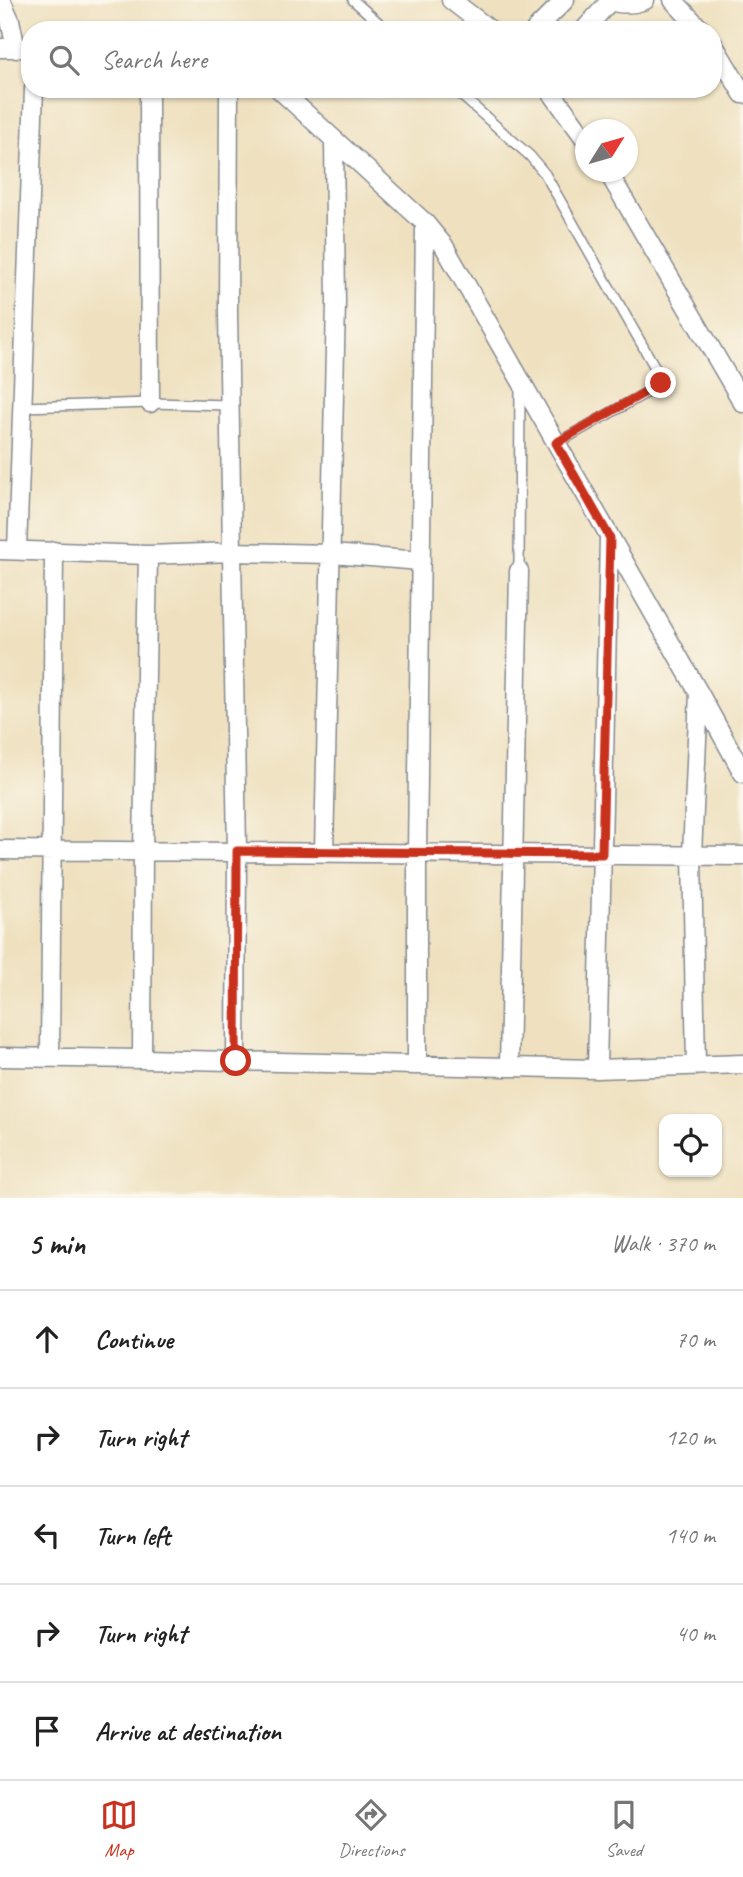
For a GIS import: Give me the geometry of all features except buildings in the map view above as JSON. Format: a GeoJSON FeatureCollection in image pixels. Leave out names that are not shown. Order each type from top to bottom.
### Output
{"type":"FeatureCollection","features":[{"type":"Feature","properties":{"kind":"street"},"geometry":{"type":"LineString","coordinates":[[1,0],[10,20],[15,48]]}},
{"type":"Feature","properties":{"kind":"street"},"geometry":{"type":"LineString","coordinates":[[451,0],[478,21]]}},
{"type":"Feature","properties":{"kind":"street"},"geometry":{"type":"LineString","coordinates":[[544,21],[565,0]]}},
{"type":"Feature","properties":{"kind":"street"},"geometry":{"type":"LineString","coordinates":[[592,21],[609,1],[633,4],[645,0]]}},
{"type":"Feature","properties":{"kind":"street"},"geometry":{"type":"LineString","coordinates":[[673,0],[693,21]]}},
{"type":"Feature","properties":{"kind":"street"},"geometry":{"type":"LineString","coordinates":[[722,59],[743,94]]}},
{"type":"Feature","properties":{"kind":"street"},"geometry":{"type":"LineString","coordinates":[[34,98],[23,407],[9,550],[148,555],[232,552],[332,554],[421,561]]}},
{"type":"Feature","properties":{"kind":"street"},"geometry":{"type":"LineString","coordinates":[[149,98],[150,403]]}},
{"type":"Feature","properties":{"kind":"street"},"geometry":{"type":"LineString","coordinates":[[229,98],[228,312],[237,851],[236,1061]]}},
{"type":"Feature","properties":{"kind":"street"},"geometry":{"type":"LineString","coordinates":[[289,98],[425,223],[444,246],[743,773]]}},
{"type":"Feature","properties":{"kind":"street"},"geometry":{"type":"LineString","coordinates":[[556,98],[575,125]]}},
{"type":"Feature","properties":{"kind":"street"},"geometry":{"type":"LineString","coordinates":[[324,852],[336,302],[334,141]]}},
{"type":"Feature","properties":{"kind":"street"},"geometry":{"type":"LineString","coordinates":[[614,182],[743,403]]}},
{"type":"Feature","properties":{"kind":"street"},"geometry":{"type":"LineString","coordinates":[[417,1065],[425,223]]}},
{"type":"Feature","properties":{"kind":"street"},"geometry":{"type":"LineString","coordinates":[[597,1069],[610,538]]}},
{"type":"Feature","properties":{"kind":"street"},"geometry":{"type":"LineString","coordinates":[[50,1058],[54,551]]}},
{"type":"Feature","properties":{"kind":"street"},"geometry":{"type":"LineString","coordinates":[[142,1059],[148,555]]}},
{"type":"Feature","properties":{"kind":"street"},"geometry":{"type":"LineString","coordinates":[[509,1067],[519,571]]}},
{"type":"Feature","properties":{"kind":"street"},"geometry":{"type":"LineString","coordinates":[[696,1066],[692,855],[699,693]]}},
{"type":"Feature","properties":{"kind":"street"},"geometry":{"type":"LineString","coordinates":[[0,850],[743,856]]}},
{"type":"Feature","properties":{"kind":"street"},"geometry":{"type":"LineString","coordinates":[[0,1057],[597,1069],[743,1065]]}},
{"type":"Feature","properties":{"kind":"lane"},"geometry":{"type":"LineString","coordinates":[[353,0],[377,21]]}},
{"type":"Feature","properties":{"kind":"lane"},"geometry":{"type":"LineString","coordinates":[[464,98],[530,156],[545,174],[661,378],[660,385],[556,443]]}},
{"type":"Feature","properties":{"kind":"lane"},"geometry":{"type":"LineString","coordinates":[[519,571],[520,380]]}},
{"type":"Feature","properties":{"kind":"lane"},"geometry":{"type":"LineString","coordinates":[[23,407],[150,403],[230,405]]}},
{"type":"Feature","properties":{"kind":"route"},"geometry":{"type":"LineString","coordinates":[[236,1061],[237,851],[602,854],[610,538],[556,443],[661,383]]}}]}
